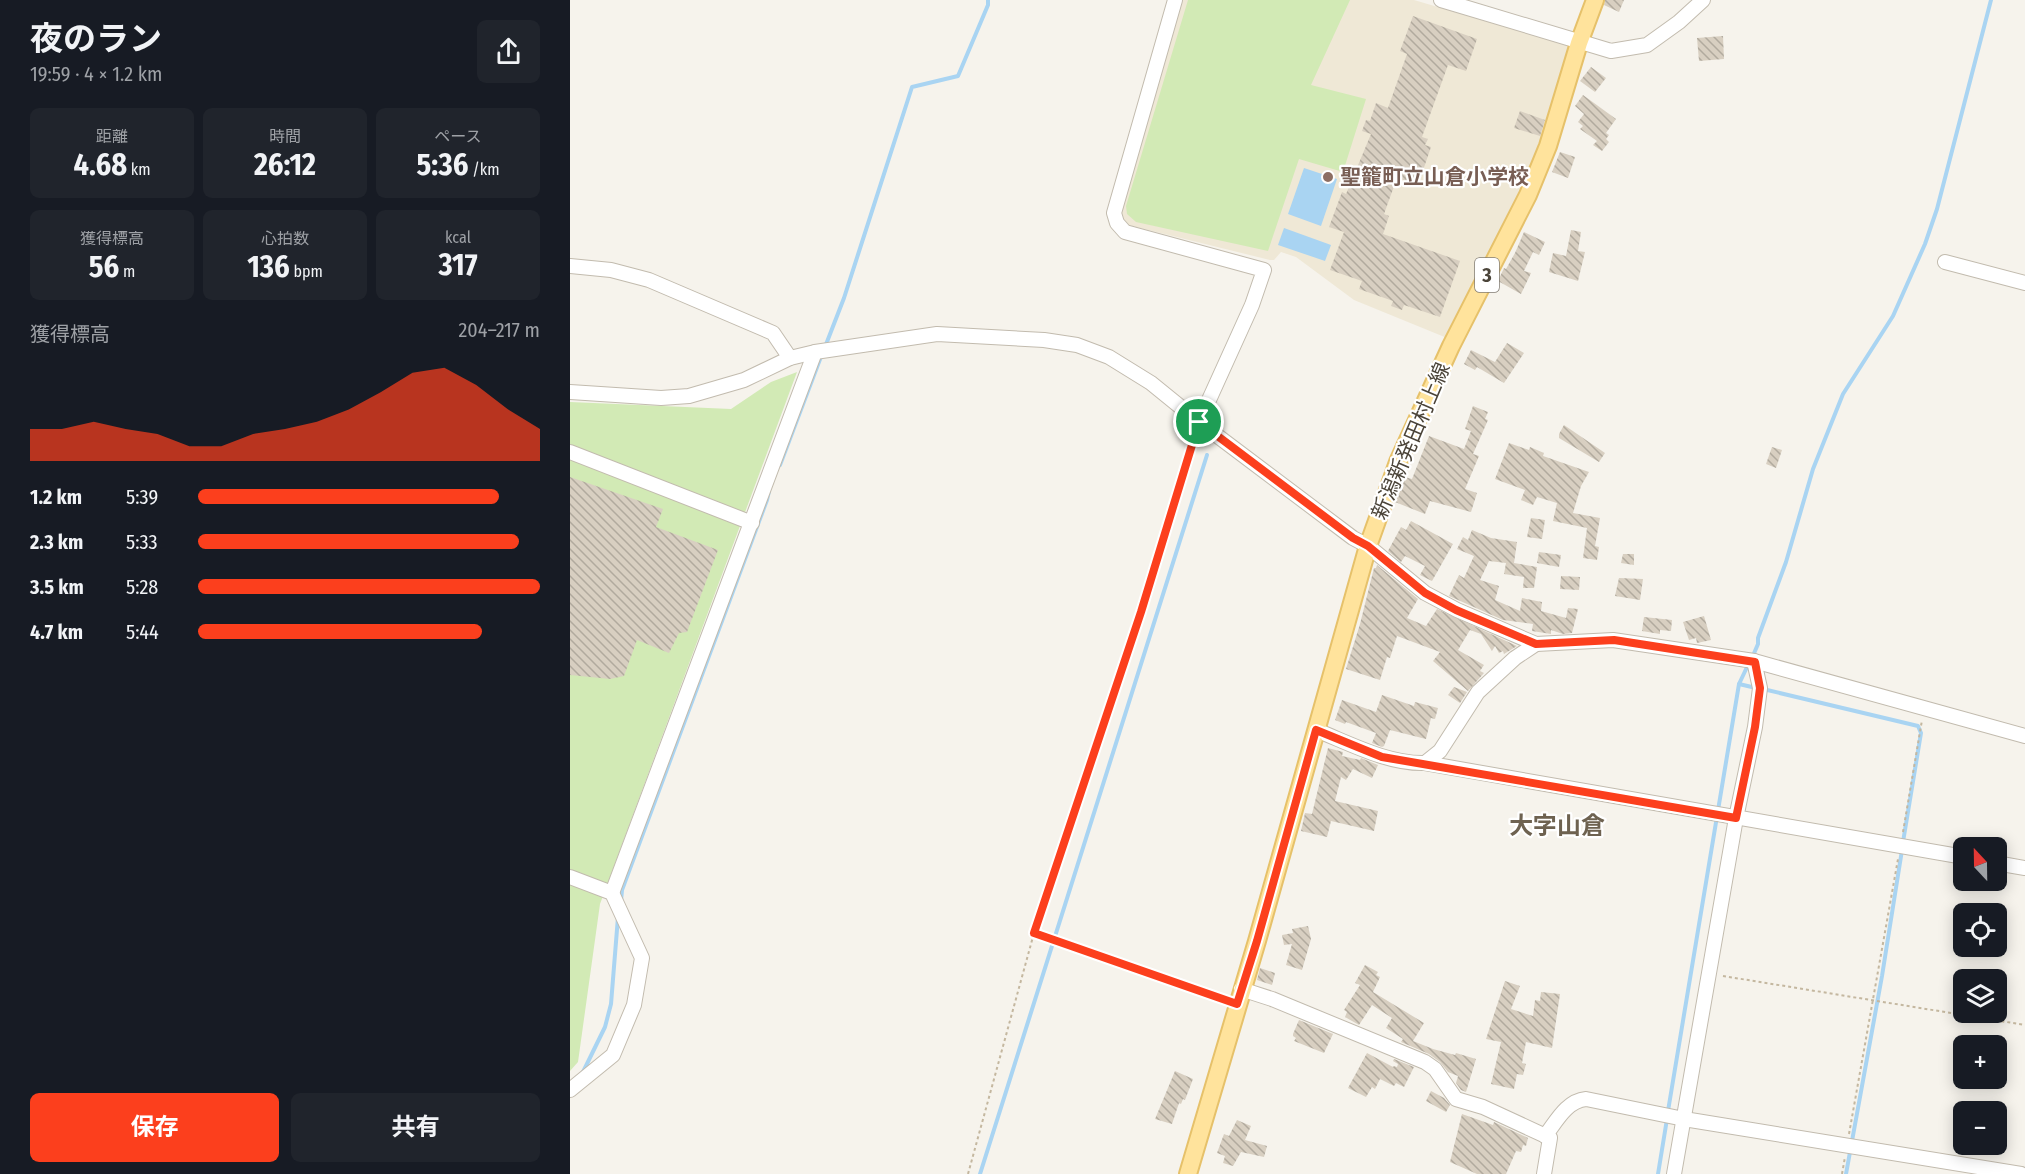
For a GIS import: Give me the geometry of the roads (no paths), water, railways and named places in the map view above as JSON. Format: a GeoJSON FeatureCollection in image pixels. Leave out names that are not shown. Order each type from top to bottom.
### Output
{"type":"FeatureCollection","features":[{"type":"Feature","properties":{"kind":"main road","name":"新潟新発田村上線"},"geometry":{"type":"LineString","coordinates":[[1188,1174],[1257,941],[1368,546],[1402,452],[1451,346],[1528,195],[1544,156],[1579,43],[1595,0]]}},
{"type":"Feature","properties":{"kind":"street"},"geometry":{"type":"LineString","coordinates":[[1174,0],[1114,213],[1117,223],[1125,231],[1264,270],[1252,305],[1199,422]]}},
{"type":"Feature","properties":{"kind":"street"},"geometry":{"type":"LineString","coordinates":[[1441,0],[1611,51],[1647,45],[1679,22],[1703,0]]}},
{"type":"Feature","properties":{"kind":"street"},"geometry":{"type":"LineString","coordinates":[[1945,262],[2025,283]]}},
{"type":"Feature","properties":{"kind":"street"},"geometry":{"type":"LineString","coordinates":[[570,266],[610,270],[649,280],[773,333],[790,358]]}},
{"type":"Feature","properties":{"kind":"street"},"geometry":{"type":"LineString","coordinates":[[570,392],[661,398],[689,396],[744,380],[790,358],[815,352],[937,334],[1044,340],[1077,345],[1109,357],[1151,383],[1353,538],[1368,546],[1425,593],[1456,610],[1536,644],[1614,640],[1755,662],[2025,736]]}},
{"type":"Feature","properties":{"kind":"street"},"geometry":{"type":"LineString","coordinates":[[612,893],[815,352]]}},
{"type":"Feature","properties":{"kind":"street"},"geometry":{"type":"LineString","coordinates":[[570,452],[752,523]]}},
{"type":"Feature","properties":{"kind":"street"},"geometry":{"type":"LineString","coordinates":[[1425,764],[1440,751],[1478,692],[1515,658],[1536,644]]}},
{"type":"Feature","properties":{"kind":"street"},"geometry":{"type":"LineString","coordinates":[[1674,1174],[1736,818],[1755,727],[1760,688],[1755,662]]}},
{"type":"Feature","properties":{"kind":"street"},"geometry":{"type":"LineString","coordinates":[[1316,730],[1382,757],[1416,764],[1953,855]]}},
{"type":"Feature","properties":{"kind":"street"},"geometry":{"type":"LineString","coordinates":[[2007,865],[2025,868]]}},
{"type":"Feature","properties":{"kind":"street"},"geometry":{"type":"LineString","coordinates":[[570,877],[612,893],[642,958],[634,1005],[613,1055],[570,1090]]}},
{"type":"Feature","properties":{"kind":"street"},"geometry":{"type":"LineString","coordinates":[[1239,997],[1272,999],[1425,1062],[1435,1069],[1456,1099],[1483,1107],[1550,1138],[1544,1174]]}},
{"type":"Feature","properties":{"kind":"street"},"geometry":{"type":"LineString","coordinates":[[1545,1136],[1571,1103],[1586,1099],[1684,1119],[2021,1174]]}},
{"type":"Feature","properties":{"kind":"water"},"geometry":{"type":"Polygon","coordinates":[[[1304,168],[1337,179],[1321,226],[1288,214],[1304,168]]]}},
{"type":"Feature","properties":{"kind":"water"},"geometry":{"type":"Polygon","coordinates":[[[1284,228],[1331,245],[1325,261],[1278,245],[1284,228]]]}},
{"type":"Feature","properties":{"kind":"waterway"},"geometry":{"type":"LineString","coordinates":[[825,347],[844,298],[912,87],[958,76],[988,5],[988,0]]}},
{"type":"Feature","properties":{"kind":"waterway"},"geometry":{"type":"LineString","coordinates":[[1752,658],[1786,562],[1813,469],[1843,394],[1893,316],[1925,244],[1937,209],[1991,0]]}},
{"type":"Feature","properties":{"kind":"waterway"},"geometry":{"type":"LineString","coordinates":[[780,465],[822,354]]}},
{"type":"Feature","properties":{"kind":"waterway"},"geometry":{"type":"LineString","coordinates":[[980,1174],[1207,455]]}},
{"type":"Feature","properties":{"kind":"waterway"},"geometry":{"type":"LineString","coordinates":[[621,901],[622,890],[769,491]]}},
{"type":"Feature","properties":{"kind":"waterway"},"geometry":{"type":"LineString","coordinates":[[1668,1111],[1739,684],[1748,665]]}},
{"type":"Feature","properties":{"kind":"waterway"},"geometry":{"type":"LineString","coordinates":[[1739,684],[1756,688]]}},
{"type":"Feature","properties":{"kind":"waterway"},"geometry":{"type":"LineString","coordinates":[[1763,689],[1918,726],[1921,733],[1903,842]]}},
{"type":"Feature","properties":{"kind":"waterway"},"geometry":{"type":"LineString","coordinates":[[1846,1174],[1902,850]]}},
{"type":"Feature","properties":{"kind":"waterway"},"geometry":{"type":"LineString","coordinates":[[582,1074],[605,1027],[611,1004],[618,917]]}},
{"type":"Feature","properties":{"kind":"waterway"},"geometry":{"type":"LineString","coordinates":[[1658,1174],[1667,1119]]}},
{"type":"Feature","properties":{"kind":"place","name":"聖籠町立山倉小学校"},"geometry":{"type":"Point","coordinates":[1328,177]}},
{"type":"Feature","properties":{"kind":"district","name":"大字山倉"},"geometry":{"type":"Point","coordinates":[1557,826]}}]}
